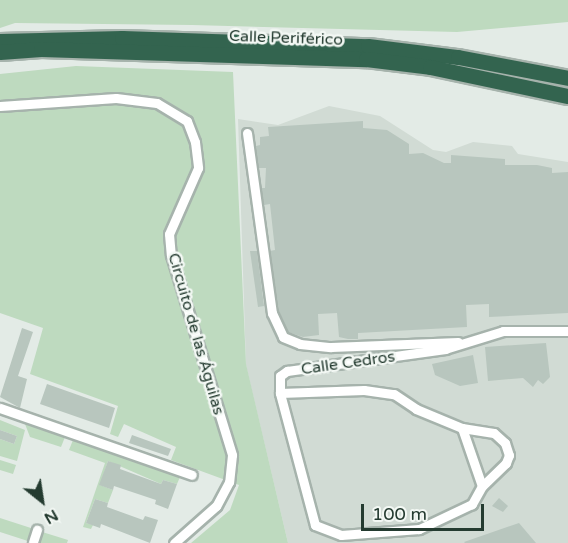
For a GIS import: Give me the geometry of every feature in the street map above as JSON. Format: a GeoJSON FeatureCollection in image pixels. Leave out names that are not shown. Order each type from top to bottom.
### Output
{"type":"FeatureCollection","features":[{"type":"Feature","properties":{"kind":"highway","name":"Calle Periférico"},"geometry":{"type":"LineString","coordinates":[[0,41],[122,38],[368,46],[458,57],[568,78]]}},
{"type":"Feature","properties":{"kind":"highway","name":"Calle Periférico"},"geometry":{"type":"LineString","coordinates":[[0,52],[41,49],[366,59],[430,67],[568,96]]}},
{"type":"Feature","properties":{"kind":"street","name":"Circuito de las Águilas"},"geometry":{"type":"LineString","coordinates":[[0,106],[116,98],[157,103],[187,121],[195,142],[198,168],[169,234],[171,255],[232,455],[229,482],[216,506],[174,543]]}},
{"type":"Feature","properties":{"kind":"street"},"geometry":{"type":"LineString","coordinates":[[247,133],[272,313],[283,337],[300,344],[331,347],[466,341]]}},
{"type":"Feature","properties":{"kind":"street","name":"Calle Cedros"},"geometry":{"type":"LineString","coordinates":[[280,393],[280,376],[287,371],[445,349],[503,331],[568,331]]}},
{"type":"Feature","properties":{"kind":"street"},"geometry":{"type":"LineString","coordinates":[[364,390],[393,394],[416,409],[462,428],[494,432],[505,443],[509,454],[506,463],[482,486],[472,504],[419,530],[342,535],[315,525],[280,393],[364,390]]}},
{"type":"Feature","properties":{"kind":"street"},"geometry":{"type":"LineString","coordinates":[[0,408],[192,475]]}},
{"type":"Feature","properties":{"kind":"street"},"geometry":{"type":"LineString","coordinates":[[462,428],[482,486]]}},
{"type":"Feature","properties":{"kind":"street"},"geometry":{"type":"LineString","coordinates":[[33,542],[37,530]]}},
{"type":"Feature","properties":{"kind":"shaded area"},"geometry":{"type":"Polygon","coordinates":[[[329,106],[380,116],[433,150],[446,152],[473,142],[512,146],[518,154],[568,162],[568,543],[288,543],[246,365],[238,119],[278,125],[329,106]]]}},
{"type":"Feature","properties":{"kind":"green space"},"geometry":{"type":"Polygon","coordinates":[[[0,0],[568,0],[568,22],[457,32],[15,23],[0,28],[0,0]]]}},
{"type":"Feature","properties":{"kind":"green space"},"geometry":{"type":"Polygon","coordinates":[[[76,66],[233,72],[246,364],[288,543],[191,543],[230,510],[239,485],[171,460],[176,447],[124,424],[118,437],[110,434],[118,406],[30,374],[43,328],[0,313],[0,74],[76,66]]]}},
{"type":"Feature","properties":{"kind":"green space"},"geometry":{"type":"Polygon","coordinates":[[[0,420],[25,430],[17,461],[0,456],[0,439],[14,444],[17,436],[0,430],[0,420]]]}},
{"type":"Feature","properties":{"kind":"green space"},"geometry":{"type":"Polygon","coordinates":[[[25,424],[65,437],[61,447],[30,437],[25,424]]]}},
{"type":"Feature","properties":{"kind":"green space"},"geometry":{"type":"Polygon","coordinates":[[[73,440],[180,477],[177,484],[163,480],[161,484],[108,461],[100,485],[113,490],[108,503],[95,499],[86,523],[93,525],[91,529],[83,527],[105,463],[69,450],[73,440]]]}},
{"type":"Feature","properties":{"kind":"green space"},"geometry":{"type":"Polygon","coordinates":[[[0,460],[16,465],[13,474],[0,470],[0,460]]]}},
{"type":"Feature","properties":{"kind":"green space"},"geometry":{"type":"Polygon","coordinates":[[[0,518],[34,529],[31,542],[0,532],[0,518]]]}},
{"type":"Feature","properties":{"kind":"green space"},"geometry":{"type":"Polygon","coordinates":[[[39,531],[68,540],[67,543],[35,543],[39,531]]]}},
{"type":"Feature","properties":{"kind":"building"},"geometry":{"type":"Polygon","coordinates":[[[363,121],[363,128],[387,130],[409,144],[409,154],[423,153],[444,163],[451,163],[451,155],[505,159],[505,165],[537,165],[552,168],[552,173],[568,172],[568,313],[489,317],[489,304],[466,305],[467,327],[358,333],[358,339],[339,337],[337,313],[318,314],[319,335],[303,337],[288,332],[279,311],[270,251],[275,250],[270,204],[264,205],[261,188],[265,188],[266,168],[259,168],[256,146],[260,145],[260,137],[269,136],[268,127],[363,121]]]}},
{"type":"Feature","properties":{"kind":"building"},"geometry":{"type":"Polygon","coordinates":[[[250,251],[257,251],[264,306],[258,307],[250,251]]]}},
{"type":"Feature","properties":{"kind":"building"},"geometry":{"type":"Polygon","coordinates":[[[22,328],[33,332],[18,376],[27,379],[20,408],[0,397],[22,328]]]}},
{"type":"Feature","properties":{"kind":"building"},"geometry":{"type":"Polygon","coordinates":[[[546,343],[550,377],[543,384],[538,380],[533,387],[523,378],[488,381],[485,347],[546,343]]]}},
{"type":"Feature","properties":{"kind":"building"},"geometry":{"type":"Polygon","coordinates":[[[473,355],[478,383],[460,386],[435,375],[432,364],[473,355]]]}},
{"type":"Feature","properties":{"kind":"building"},"geometry":{"type":"Polygon","coordinates":[[[47,384],[115,408],[109,428],[40,404],[47,384]]]}},
{"type":"Feature","properties":{"kind":"building"},"geometry":{"type":"Polygon","coordinates":[[[0,430],[17,436],[14,444],[0,439],[0,430]]]}},
{"type":"Feature","properties":{"kind":"building"},"geometry":{"type":"Polygon","coordinates":[[[132,435],[171,449],[168,456],[129,443],[132,435]]]}},
{"type":"Feature","properties":{"kind":"building"},"geometry":{"type":"Polygon","coordinates":[[[108,461],[121,465],[120,469],[161,484],[163,480],[177,484],[168,509],[155,504],[156,500],[114,486],[113,490],[99,485],[108,461]]]}},
{"type":"Feature","properties":{"kind":"building"},"geometry":{"type":"Polygon","coordinates":[[[499,498],[508,506],[503,512],[492,506],[499,498]]]}},
{"type":"Feature","properties":{"kind":"building"},"geometry":{"type":"Polygon","coordinates":[[[95,499],[108,503],[107,507],[143,520],[145,516],[158,520],[150,543],[101,524],[100,528],[86,523],[95,499]]]}},
{"type":"Feature","properties":{"kind":"building"},"geometry":{"type":"Polygon","coordinates":[[[519,523],[536,543],[464,542],[519,523]]]}}]}
